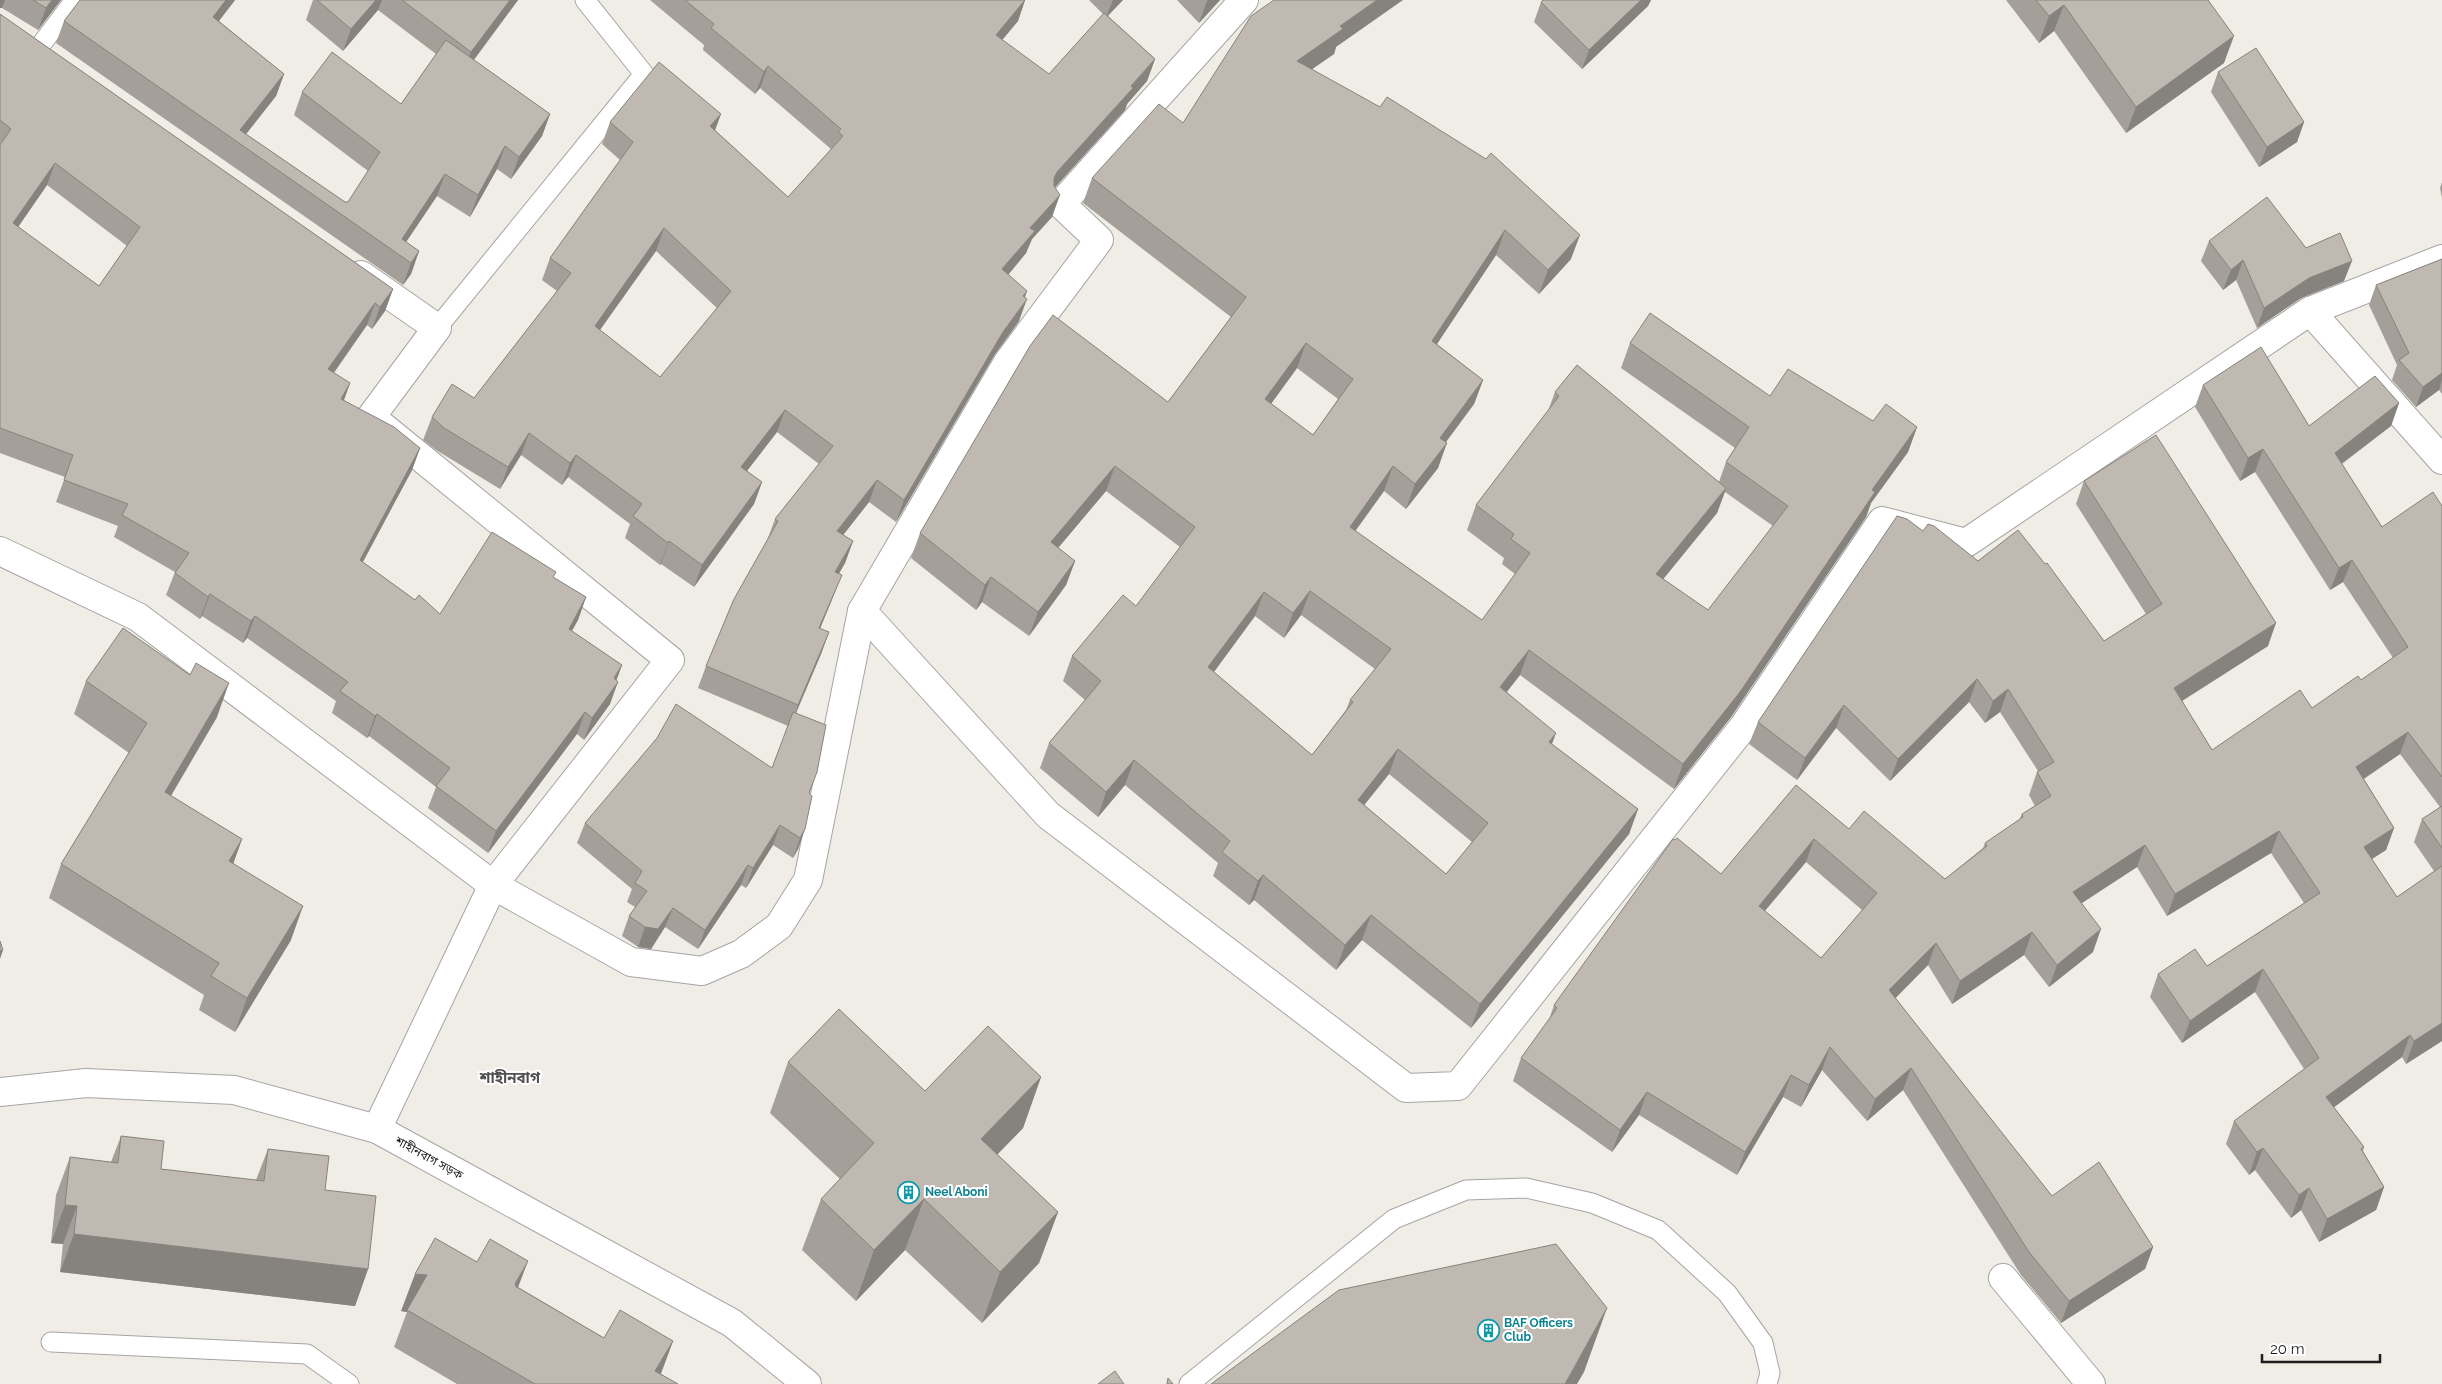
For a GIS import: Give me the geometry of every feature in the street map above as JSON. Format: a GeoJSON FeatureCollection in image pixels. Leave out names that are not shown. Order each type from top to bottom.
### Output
{"type":"FeatureCollection","features":[{"type":"Feature","properties":{"kind":"street"},"geometry":{"type":"LineString","coordinates":[[0,551],[138,617],[493,885],[631,962],[702,971],[741,954],[779,926],[808,880],[862,611],[1008,362],[1099,240],[1061,204],[1244,0]]}},
{"type":"Feature","properties":{"kind":"street"},"geometry":{"type":"LineString","coordinates":[[15,34],[61,67]]}},
{"type":"Feature","properties":{"kind":"street"},"geometry":{"type":"LineString","coordinates":[[862,611],[1048,815],[1406,1088],[1458,1086],[1744,726],[1882,521],[1966,543],[2310,310],[2442,259]]}},
{"type":"Feature","properties":{"kind":"street"},"geometry":{"type":"LineString","coordinates":[[339,260],[437,328],[371,417],[670,660],[493,885],[376,1129]]}},
{"type":"Feature","properties":{"kind":"street"},"geometry":{"type":"LineString","coordinates":[[2310,310],[2442,460]]}},
{"type":"Feature","properties":{"kind":"street","name":"শাহীনবাগ সড়ক"},"geometry":{"type":"LineString","coordinates":[[0,1092],[86,1083],[234,1090],[376,1129],[732,1323],[807,1384]]}},
{"type":"Feature","properties":{"kind":"street"},"geometry":{"type":"LineString","coordinates":[[2003,1278],[2091,1384]]}},
{"type":"Feature","properties":{"kind":"lane"},"geometry":{"type":"LineString","coordinates":[[37,50],[75,0]]}},
{"type":"Feature","properties":{"kind":"lane"},"geometry":{"type":"LineString","coordinates":[[437,328],[644,74],[585,0]]}},
{"type":"Feature","properties":{"kind":"lane"},"geometry":{"type":"LineString","coordinates":[[1189,1384],[1394,1219],[1466,1190],[1526,1188],[1592,1203],[1658,1230],[1727,1293],[1763,1343],[1770,1372],[1767,1384]]}},
{"type":"Feature","properties":{"kind":"lane"},"geometry":{"type":"LineString","coordinates":[[51,1342],[307,1354],[349,1384]]}},
{"type":"Feature","properties":{"kind":"building"},"geometry":{"type":"Polygon","coordinates":[[[33,0],[52,0],[46,8],[33,0]]]}},
{"type":"Feature","properties":{"kind":"building"},"geometry":{"type":"Polygon","coordinates":[[[80,0],[226,0],[213,17],[284,74],[240,130],[345,202],[348,202],[380,152],[302,92],[332,52],[401,104],[446,40],[550,114],[519,157],[505,146],[478,195],[445,174],[402,239],[419,251],[411,263],[64,21],[80,0]]]}},
{"type":"Feature","properties":{"kind":"building"},"geometry":{"type":"Polygon","coordinates":[[[317,0],[376,0],[351,29],[317,0]]]}},
{"type":"Feature","properties":{"kind":"building"},"geometry":{"type":"Polygon","coordinates":[[[402,0],[510,0],[471,52],[402,0]]]}},
{"type":"Feature","properties":{"kind":"building"},"geometry":{"type":"Polygon","coordinates":[[[685,0],[1025,0],[996,35],[1049,74],[1104,13],[1155,59],[1131,86],[1133,88],[1057,172],[1054,178],[1054,186],[1060,195],[1030,228],[1035,231],[1002,269],[1027,291],[1023,296],[1027,299],[1003,332],[904,500],[877,480],[837,531],[853,541],[835,572],[842,575],[819,628],[829,632],[798,705],[706,666],[734,599],[778,521],[775,519],[833,446],[785,410],[741,467],[762,482],[702,565],[669,541],[668,543],[633,516],[642,504],[576,455],[570,463],[529,433],[508,467],[444,428],[432,417],[452,384],[474,398],[571,273],[550,258],[633,142],[610,122],[659,62],[721,114],[710,126],[788,197],[843,136],[838,132],[841,129],[768,66],[764,72],[711,28],[714,24],[685,0]],[[664,228],[595,326],[660,377],[731,291],[664,228]]]}},
{"type":"Feature","properties":{"kind":"building"},"geometry":{"type":"Polygon","coordinates":[[[1274,0],[1377,0],[1340,26],[1343,29],[1297,61],[1380,107],[1387,97],[1486,159],[1491,153],[1580,235],[1548,270],[1505,230],[1432,341],[1483,380],[1440,438],[1447,443],[1415,484],[1393,466],[1350,527],[1482,620],[1530,553],[1511,539],[1514,534],[1476,505],[1559,396],[1555,392],[1577,365],[1726,488],[1656,574],[1708,610],[1788,506],[1726,462],[1749,427],[1630,343],[1650,313],[1770,396],[1788,369],[1873,421],[1886,404],[1917,427],[1872,490],[1875,492],[1740,692],[1683,764],[1529,650],[1500,687],[1556,733],[1549,742],[1638,809],[1480,1004],[1371,915],[1345,945],[1263,875],[1258,881],[1222,852],[1230,841],[1134,760],[1106,792],[1049,743],[1101,681],[1072,656],[1123,595],[1136,606],[1195,527],[1115,466],[1051,542],[1075,561],[1038,612],[991,577],[985,585],[920,533],[1030,346],[1053,315],[1168,402],[1246,297],[1092,178],[1159,104],[1183,123],[1251,16],[1274,0]],[[1306,343],[1265,399],[1313,435],[1353,379],[1306,343]],[[1310,591],[1293,613],[1264,592],[1208,667],[1312,755],[1353,702],[1350,700],[1391,649],[1310,591]],[[1398,749],[1358,800],[1446,874],[1488,823],[1398,749]]]}},
{"type":"Feature","properties":{"kind":"building"},"geometry":{"type":"Polygon","coordinates":[[[1543,0],[1641,0],[1589,50],[1541,2],[1543,0]]]}},
{"type":"Feature","properties":{"kind":"building"},"geometry":{"type":"Polygon","coordinates":[[[2036,0],[2208,0],[2234,36],[2136,107],[2064,5],[2049,16],[2036,0]]]}},
{"type":"Feature","properties":{"kind":"building"},"geometry":{"type":"Polygon","coordinates":[[[0,14],[393,289],[380,307],[375,303],[328,369],[350,383],[341,399],[394,427],[420,448],[360,560],[415,600],[419,595],[440,614],[492,532],[556,572],[553,577],[586,597],[569,629],[622,665],[614,678],[618,682],[592,718],[585,712],[496,831],[436,786],[450,768],[377,714],[375,716],[340,691],[348,682],[255,616],[251,621],[210,594],[208,597],[175,573],[189,553],[122,515],[128,504],[64,480],[73,455],[0,428],[0,145],[11,129],[0,120],[0,14]],[[55,163],[13,223],[99,286],[140,227],[55,163]]]}},
{"type":"Feature","properties":{"kind":"building"},"geometry":{"type":"Polygon","coordinates":[[[2256,48],[2304,122],[2267,147],[2218,72],[2256,48]]]}},
{"type":"Feature","properties":{"kind":"building"},"geometry":{"type":"Polygon","coordinates":[[[2267,197],[2306,248],[2340,233],[2352,261],[2309,278],[2264,308],[2243,260],[2231,270],[2209,241],[2267,197]]]}},
{"type":"Feature","properties":{"kind":"building"},"geometry":{"type":"Polygon","coordinates":[[[2442,259],[2442,373],[2423,387],[2399,360],[2409,353],[2376,285],[2442,259]]]}},
{"type":"Feature","properties":{"kind":"building"},"geometry":{"type":"Polygon","coordinates":[[[2261,347],[2309,426],[2375,376],[2399,403],[2335,453],[2382,527],[2433,492],[2442,506],[2442,777],[2408,732],[2356,767],[2394,828],[2364,847],[2397,897],[2442,866],[2442,1023],[2414,1041],[2410,1035],[2326,1097],[2364,1147],[2361,1149],[2384,1187],[2327,1219],[2309,1188],[2299,1195],[2263,1148],[2257,1152],[2234,1121],[2319,1058],[2263,969],[2190,1021],[2158,974],[2195,949],[2207,966],[2320,893],[2279,831],[2175,894],[2145,845],[2073,892],[2101,929],[2057,965],[2032,932],[1960,981],[1936,943],[1889,990],[2052,1196],[2099,1162],[2153,1247],[2069,1301],[2029,1252],[1911,1068],[1875,1099],[1830,1047],[1809,1085],[1791,1075],[1745,1152],[1647,1092],[1620,1130],[1521,1058],[1557,1008],[1554,1005],[1673,839],[1677,838],[1721,874],[1796,785],[1849,829],[1864,811],[1945,879],[1987,846],[1985,843],[2023,817],[2022,814],[2051,796],[2037,772],[2054,762],[2008,689],[1993,701],[1977,679],[1898,759],[1844,705],[1805,758],[1758,722],[1897,516],[1907,519],[1923,531],[1928,524],[1934,526],[1978,561],[2018,530],[2045,564],[2047,563],[2104,641],[2162,604],[2084,481],[2156,435],[2276,623],[2174,688],[2212,750],[2300,690],[2312,708],[2358,676],[2361,680],[2408,647],[2352,560],[2339,568],[2263,449],[2248,458],[2203,385],[2261,347]],[[1814,839],[1759,906],[1821,958],[1877,893],[1814,839]]]}},
{"type":"Feature","properties":{"kind":"building"},"geometry":{"type":"Polygon","coordinates":[[[123,628],[190,675],[196,663],[229,683],[165,792],[242,839],[229,861],[303,906],[247,998],[211,976],[219,963],[61,864],[147,723],[86,681],[123,628]]]}},
{"type":"Feature","properties":{"kind":"building"},"geometry":{"type":"Polygon","coordinates":[[[676,704],[772,768],[793,712],[826,725],[817,772],[809,793],[812,796],[805,829],[800,838],[780,825],[753,868],[748,865],[705,930],[673,908],[658,929],[645,927],[629,916],[647,891],[635,883],[642,871],[585,823],[657,738],[676,704]]]}},
{"type":"Feature","properties":{"kind":"building"},"geometry":{"type":"Polygon","coordinates":[[[2442,806],[2442,848],[2422,819],[2442,806]]]}},
{"type":"Feature","properties":{"kind":"building"},"geometry":{"type":"Polygon","coordinates":[[[839,1009],[925,1091],[988,1026],[1041,1077],[981,1139],[1058,1212],[1000,1272],[924,1199],[874,1250],[821,1199],[874,1143],[788,1062],[839,1009]]]}},
{"type":"Feature","properties":{"kind":"building"},"geometry":{"type":"Polygon","coordinates":[[[121,1136],[164,1141],[161,1169],[264,1181],[268,1149],[329,1156],[325,1190],[376,1196],[368,1269],[74,1234],[77,1206],[65,1205],[70,1157],[118,1163],[121,1136]]]}},
{"type":"Feature","properties":{"kind":"building"},"geometry":{"type":"Polygon","coordinates":[[[435,1238],[477,1262],[490,1239],[528,1261],[515,1284],[518,1286],[515,1286],[604,1338],[620,1310],[673,1341],[655,1371],[678,1384],[535,1384],[407,1310],[427,1275],[415,1274],[435,1238]]]}},
{"type":"Feature","properties":{"kind":"building"},"geometry":{"type":"Polygon","coordinates":[[[1556,1244],[1607,1308],[1565,1384],[1211,1384],[1339,1290],[1556,1244]]]}},
{"type":"Feature","properties":{"kind":"building"},"geometry":{"type":"Polygon","coordinates":[[[1115,1371],[1124,1384],[1098,1384],[1115,1371]]]}},
{"type":"Feature","properties":{"kind":"building"},"geometry":{"type":"Polygon","coordinates":[[[1168,1378],[1173,1384],[1167,1384],[1168,1378]]]}},
{"type":"Feature","properties":{"kind":"place","name":"Neel Aboni"},"geometry":{"type":"Point","coordinates":[909,1192]}},
{"type":"Feature","properties":{"kind":"place","name":"BAF Officers Club"},"geometry":{"type":"Point","coordinates":[1488,1330]}},
{"type":"Feature","properties":{"kind":"district","name":"শাহীনবাগ"},"geometry":{"type":"Point","coordinates":[510,1078]}}]}
